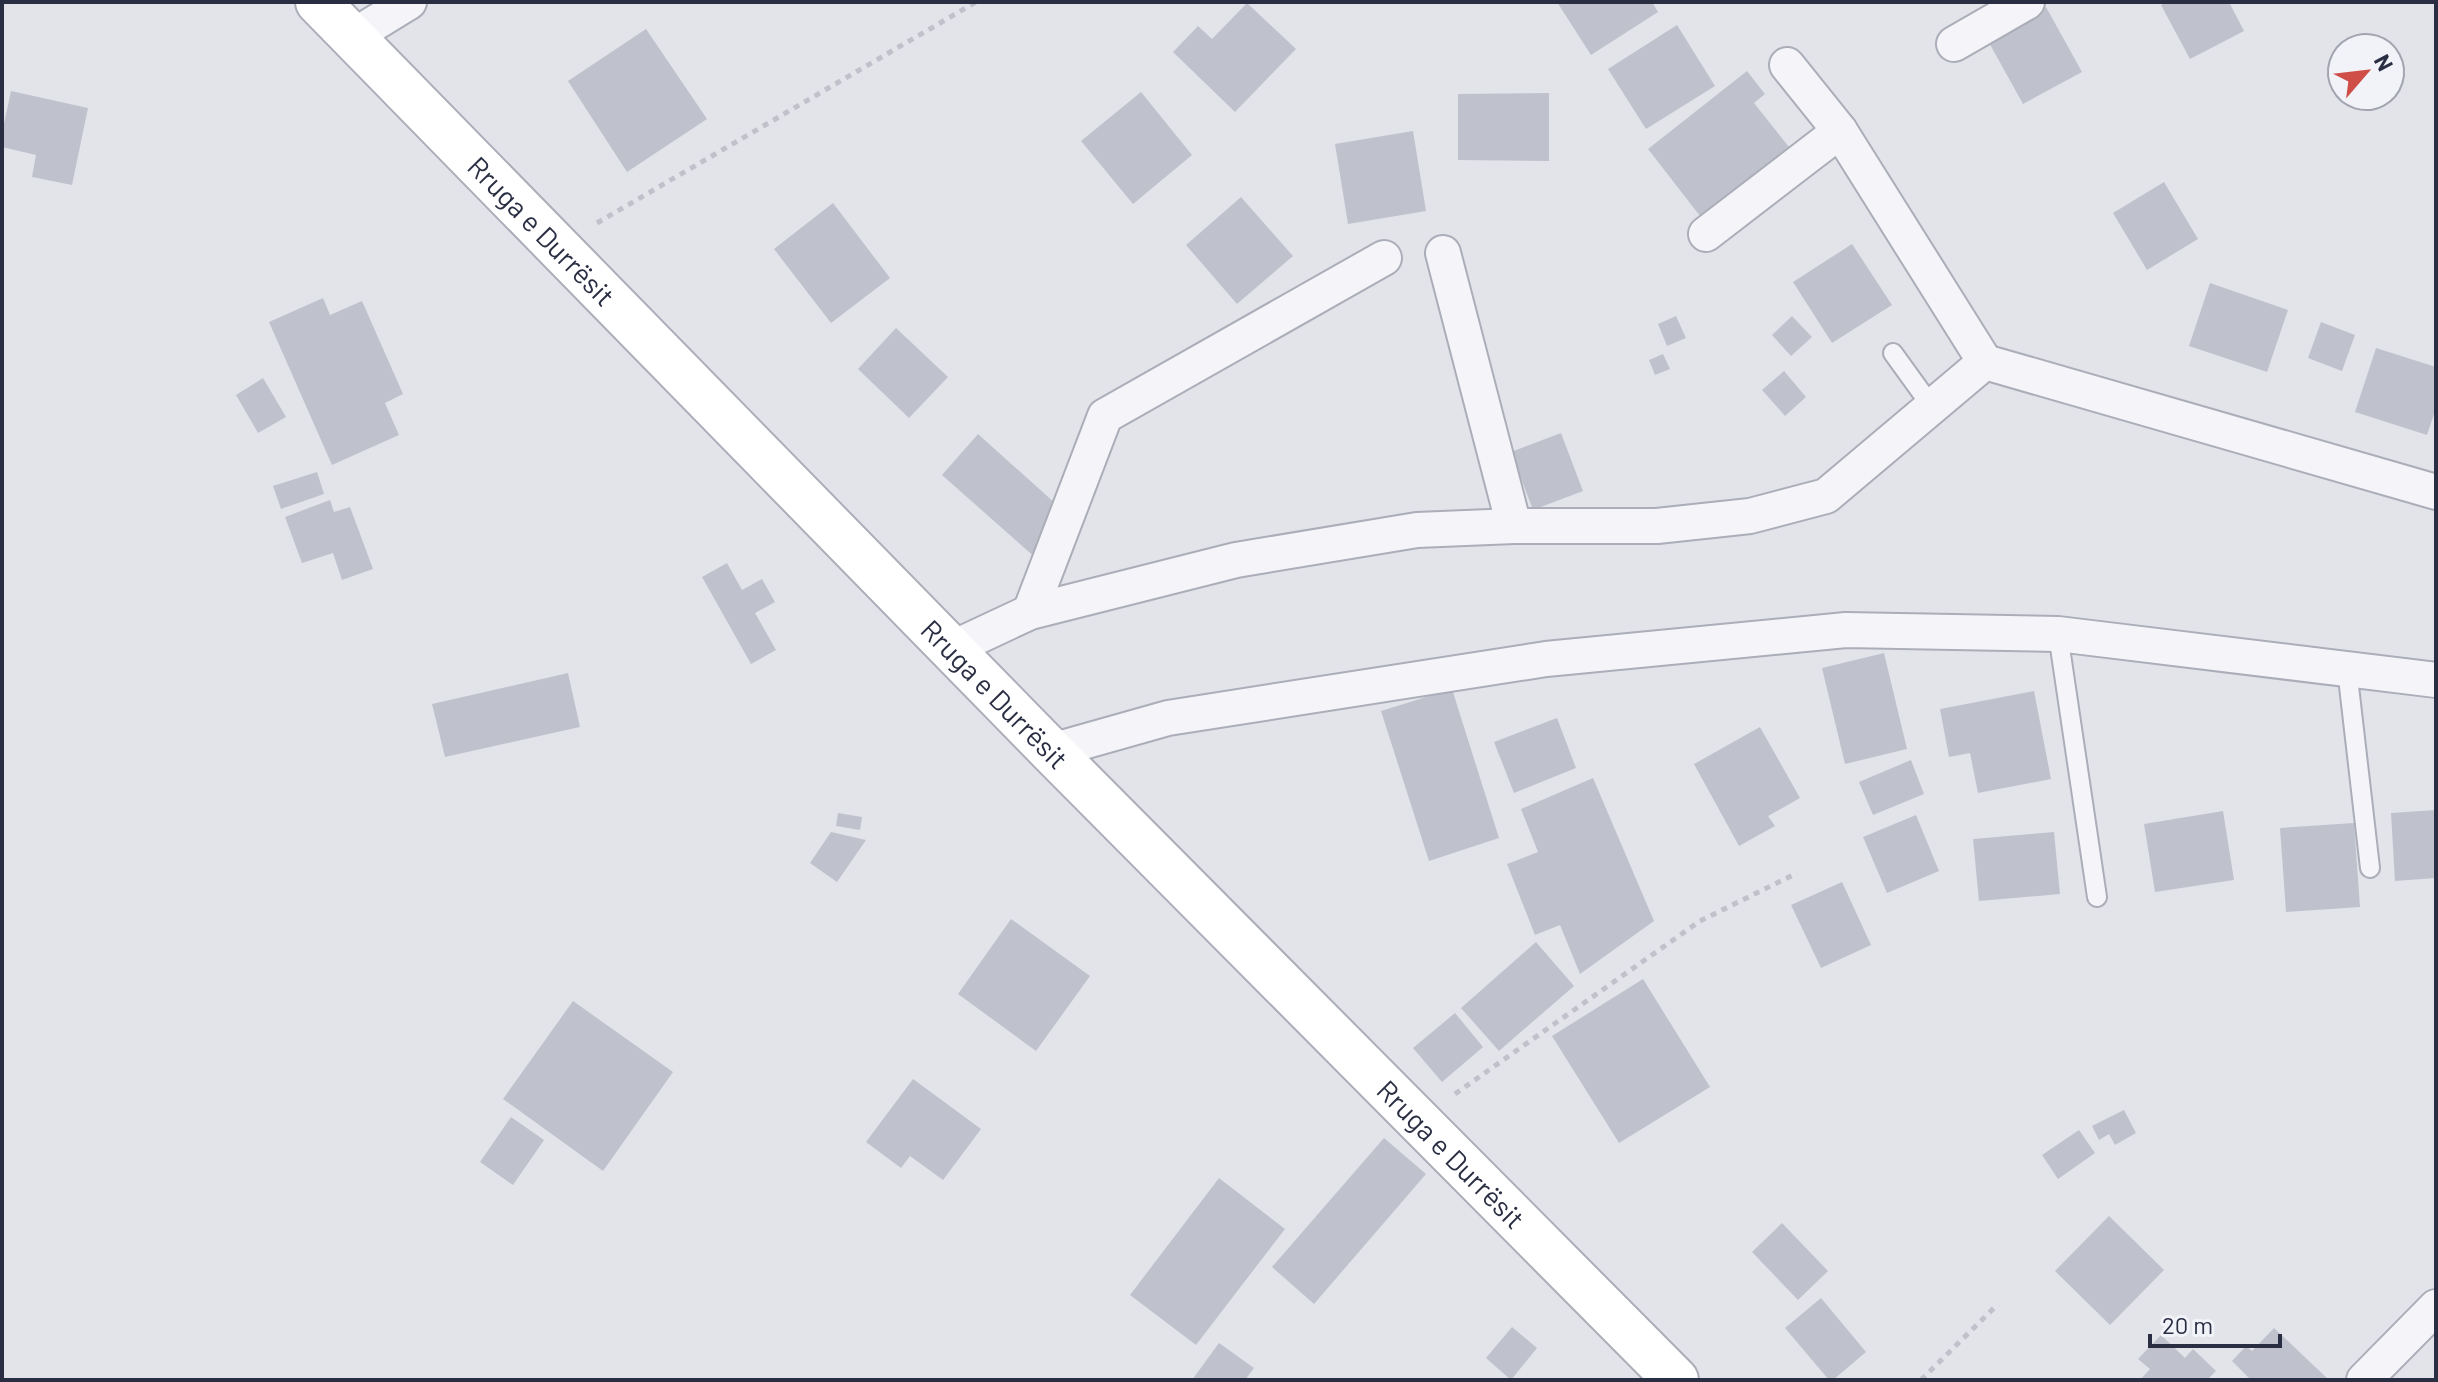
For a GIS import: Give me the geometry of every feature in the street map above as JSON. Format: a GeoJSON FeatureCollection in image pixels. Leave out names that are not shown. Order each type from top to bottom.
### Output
{"type":"FeatureCollection","features":[{"type":"Feature","properties":{"kind":"main road","name":"Rruga e Durrësit"},"geometry":{"type":"LineString","coordinates":[[318,2],[1051,751],[1676,1380]]}},
{"type":"Feature","properties":{"kind":"street"},"geometry":{"type":"LineString","coordinates":[[352,37],[409,2]]}},
{"type":"Feature","properties":{"kind":"street"},"geometry":{"type":"LineString","coordinates":[[1954,44],[2027,2]]}},
{"type":"Feature","properties":{"kind":"street"},"geometry":{"type":"LineString","coordinates":[[1787,65],[1840,131],[1985,362],[2436,492]]}},
{"type":"Feature","properties":{"kind":"street"},"geometry":{"type":"LineString","coordinates":[[1706,234],[1840,131]]}},
{"type":"Feature","properties":{"kind":"street"},"geometry":{"type":"LineString","coordinates":[[1443,253],[1514,526]]}},
{"type":"Feature","properties":{"kind":"street"},"geometry":{"type":"LineString","coordinates":[[1030,612],[1105,416],[1384,258]]}},
{"type":"Feature","properties":{"kind":"street"},"geometry":{"type":"LineString","coordinates":[[951,649],[1030,612],[1236,560],[1417,530],[1657,526],[1750,516],[1826,496],[1985,362]]}},
{"type":"Feature","properties":{"kind":"street"},"geometry":{"type":"LineString","coordinates":[[1051,751],[1168,718],[1546,659],[1846,630],[2058,634],[2436,680]]}},
{"type":"Feature","properties":{"kind":"street"},"geometry":{"type":"LineString","coordinates":[[2364,1380],[2436,1307]]}},
{"type":"Feature","properties":{"kind":"lane"},"geometry":{"type":"LineString","coordinates":[[1893,353],[1932,407]]}},
{"type":"Feature","properties":{"kind":"lane"},"geometry":{"type":"LineString","coordinates":[[2058,634],[2097,897]]}},
{"type":"Feature","properties":{"kind":"lane"},"geometry":{"type":"LineString","coordinates":[[2347,669],[2370,868]]}},
{"type":"Feature","properties":{"kind":"path"},"geometry":{"type":"LineString","coordinates":[[557,246],[976,2]]}},
{"type":"Feature","properties":{"kind":"path"},"geometry":{"type":"LineString","coordinates":[[1418,1120],[1700,921],[1797,873]]}},
{"type":"Feature","properties":{"kind":"path"},"geometry":{"type":"LineString","coordinates":[[1921,1380],[1998,1304]]}},
{"type":"Feature","properties":{"kind":"building"},"geometry":{"type":"Polygon","coordinates":[[[1557,2],[1652,2],[1658,12],[1591,55],[1557,2]]]}},
{"type":"Feature","properties":{"kind":"building"},"geometry":{"type":"Polygon","coordinates":[[[2167,2],[2229,2],[2244,31],[2190,59],[2161,5],[2167,2]]]}},
{"type":"Feature","properties":{"kind":"building"},"geometry":{"type":"Polygon","coordinates":[[[1247,3],[1296,49],[1235,112],[1173,52],[1198,26],[1212,39],[1247,3]]]}},
{"type":"Feature","properties":{"kind":"building"},"geometry":{"type":"Polygon","coordinates":[[[2046,7],[2082,72],[2023,104],[1987,39],[2046,7]]]}},
{"type":"Feature","properties":{"kind":"building"},"geometry":{"type":"Polygon","coordinates":[[[1677,25],[1715,86],[1646,129],[1608,69],[1677,25]]]}},
{"type":"Feature","properties":{"kind":"building"},"geometry":{"type":"Polygon","coordinates":[[[646,29],[707,119],[627,172],[568,81],[646,29]]]}},
{"type":"Feature","properties":{"kind":"building"},"geometry":{"type":"Polygon","coordinates":[[[1747,71],[1765,94],[1754,103],[1789,147],[1700,216],[1648,149],[1747,71]]]}},
{"type":"Feature","properties":{"kind":"building"},"geometry":{"type":"Polygon","coordinates":[[[11,91],[88,108],[72,185],[32,177],[36,155],[2,147],[11,91]]]}},
{"type":"Feature","properties":{"kind":"building"},"geometry":{"type":"Polygon","coordinates":[[[1141,92],[1192,155],[1133,204],[1081,141],[1141,92]]]}},
{"type":"Feature","properties":{"kind":"building"},"geometry":{"type":"Polygon","coordinates":[[[1549,93],[1549,161],[1458,160],[1458,94],[1549,93]]]}},
{"type":"Feature","properties":{"kind":"building"},"geometry":{"type":"Polygon","coordinates":[[[1413,131],[1426,211],[1348,224],[1335,144],[1413,131]]]}},
{"type":"Feature","properties":{"kind":"building"},"geometry":{"type":"Polygon","coordinates":[[[2164,182],[2198,239],[2147,270],[2113,213],[2164,182]]]}},
{"type":"Feature","properties":{"kind":"building"},"geometry":{"type":"Polygon","coordinates":[[[1241,197],[1293,256],[1237,304],[1186,245],[1241,197]]]}},
{"type":"Feature","properties":{"kind":"building"},"geometry":{"type":"Polygon","coordinates":[[[833,203],[890,278],[831,323],[774,249],[833,203]]]}},
{"type":"Feature","properties":{"kind":"building"},"geometry":{"type":"Polygon","coordinates":[[[1852,244],[1892,305],[1832,343],[1793,282],[1852,244]]]}},
{"type":"Feature","properties":{"kind":"building"},"geometry":{"type":"Polygon","coordinates":[[[2210,283],[2288,310],[2267,372],[2189,346],[2210,283]]]}},
{"type":"Feature","properties":{"kind":"building"},"geometry":{"type":"Polygon","coordinates":[[[323,298],[330,315],[362,301],[403,394],[385,403],[399,435],[332,465],[269,322],[323,298]]]}},
{"type":"Feature","properties":{"kind":"building"},"geometry":{"type":"Polygon","coordinates":[[[1676,316],[1686,338],[1667,346],[1658,324],[1676,316]]]}},
{"type":"Feature","properties":{"kind":"building"},"geometry":{"type":"Polygon","coordinates":[[[1792,316],[1812,337],[1791,356],[1772,335],[1792,316]]]}},
{"type":"Feature","properties":{"kind":"building"},"geometry":{"type":"Polygon","coordinates":[[[2321,322],[2355,335],[2342,371],[2308,358],[2321,322]]]}},
{"type":"Feature","properties":{"kind":"building"},"geometry":{"type":"Polygon","coordinates":[[[896,328],[948,377],[909,418],[858,369],[896,328]]]}},
{"type":"Feature","properties":{"kind":"building"},"geometry":{"type":"Polygon","coordinates":[[[2376,348],[2436,367],[2436,408],[2427,435],[2355,412],[2376,348]]]}},
{"type":"Feature","properties":{"kind":"building"},"geometry":{"type":"Polygon","coordinates":[[[1663,354],[1670,369],[1655,375],[1649,360],[1663,354]]]}},
{"type":"Feature","properties":{"kind":"building"},"geometry":{"type":"Polygon","coordinates":[[[1784,371],[1806,397],[1785,416],[1762,390],[1784,371]]]}},
{"type":"Feature","properties":{"kind":"building"},"geometry":{"type":"Polygon","coordinates":[[[263,378],[286,417],[258,433],[236,395],[263,378]]]}},
{"type":"Feature","properties":{"kind":"building"},"geometry":{"type":"Polygon","coordinates":[[[1561,433],[1583,491],[1533,510],[1511,452],[1561,433]]]}},
{"type":"Feature","properties":{"kind":"building"},"geometry":{"type":"Polygon","coordinates":[[[978,434],[1056,504],[1038,560],[942,475],[978,434]]]}},
{"type":"Feature","properties":{"kind":"building"},"geometry":{"type":"Polygon","coordinates":[[[317,472],[324,494],[281,509],[273,486],[317,472]]]}},
{"type":"Feature","properties":{"kind":"building"},"geometry":{"type":"Polygon","coordinates":[[[330,500],[334,512],[350,507],[373,569],[342,580],[333,553],[302,563],[285,517],[330,500]]]}},
{"type":"Feature","properties":{"kind":"building"},"geometry":{"type":"Polygon","coordinates":[[[727,563],[742,590],[762,579],[775,602],[755,613],[776,650],[751,664],[702,577],[727,563]]]}},
{"type":"Feature","properties":{"kind":"building"},"geometry":{"type":"Polygon","coordinates":[[[1884,653],[1907,749],[1845,764],[1822,668],[1884,653]]]}},
{"type":"Feature","properties":{"kind":"building"},"geometry":{"type":"Polygon","coordinates":[[[568,673],[580,727],[445,757],[432,704],[568,673]]]}},
{"type":"Feature","properties":{"kind":"building"},"geometry":{"type":"Polygon","coordinates":[[[1452,689],[1499,838],[1429,861],[1381,711],[1452,689]]]}},
{"type":"Feature","properties":{"kind":"building"},"geometry":{"type":"Polygon","coordinates":[[[2034,691],[2051,779],[1978,793],[1970,753],[1949,757],[1940,709],[2034,691]]]}},
{"type":"Feature","properties":{"kind":"building"},"geometry":{"type":"Polygon","coordinates":[[[1557,718],[1576,768],[1514,793],[1494,742],[1557,718]]]}},
{"type":"Feature","properties":{"kind":"building"},"geometry":{"type":"Polygon","coordinates":[[[1760,727],[1800,798],[1768,816],[1775,826],[1739,846],[1694,764],[1760,727]]]}},
{"type":"Feature","properties":{"kind":"building"},"geometry":{"type":"Polygon","coordinates":[[[1911,760],[1924,794],[1873,815],[1859,782],[1911,760]]]}},
{"type":"Feature","properties":{"kind":"building"},"geometry":{"type":"Polygon","coordinates":[[[1593,778],[1654,921],[1580,974],[1560,925],[1535,935],[1507,864],[1538,852],[1521,809],[1593,778]]]}},
{"type":"Feature","properties":{"kind":"building"},"geometry":{"type":"Polygon","coordinates":[[[2436,810],[2436,878],[2395,881],[2391,813],[2436,810]]]}},
{"type":"Feature","properties":{"kind":"building"},"geometry":{"type":"Polygon","coordinates":[[[2223,811],[2234,880],[2155,892],[2144,824],[2223,811]]]}},
{"type":"Feature","properties":{"kind":"building"},"geometry":{"type":"Polygon","coordinates":[[[838,813],[862,817],[860,830],[836,826],[838,813]]]}},
{"type":"Feature","properties":{"kind":"building"},"geometry":{"type":"Polygon","coordinates":[[[1916,815],[1939,871],[1887,893],[1863,837],[1916,815]]]}},
{"type":"Feature","properties":{"kind":"building"},"geometry":{"type":"Polygon","coordinates":[[[2354,823],[2360,907],[2286,912],[2280,828],[2354,823]]]}},
{"type":"Feature","properties":{"kind":"building"},"geometry":{"type":"Polygon","coordinates":[[[831,832],[866,840],[837,882],[810,863],[831,832]]]}},
{"type":"Feature","properties":{"kind":"building"},"geometry":{"type":"Polygon","coordinates":[[[2054,832],[2060,894],[1979,901],[1973,839],[2054,832]]]}},
{"type":"Feature","properties":{"kind":"building"},"geometry":{"type":"Polygon","coordinates":[[[1842,882],[1871,945],[1821,968],[1791,905],[1842,882]]]}},
{"type":"Feature","properties":{"kind":"building"},"geometry":{"type":"Polygon","coordinates":[[[1011,919],[1090,976],[1036,1051],[958,994],[1011,919]]]}},
{"type":"Feature","properties":{"kind":"building"},"geometry":{"type":"Polygon","coordinates":[[[1536,942],[1574,986],[1499,1051],[1461,1008],[1536,942]]]}},
{"type":"Feature","properties":{"kind":"building"},"geometry":{"type":"Polygon","coordinates":[[[1643,979],[1710,1087],[1619,1143],[1552,1036],[1643,979]]]}},
{"type":"Feature","properties":{"kind":"building"},"geometry":{"type":"Polygon","coordinates":[[[573,1001],[673,1072],[603,1171],[503,1099],[573,1001]]]}},
{"type":"Feature","properties":{"kind":"building"},"geometry":{"type":"Polygon","coordinates":[[[1455,1013],[1483,1047],[1442,1082],[1413,1048],[1455,1013]]]}},
{"type":"Feature","properties":{"kind":"building"},"geometry":{"type":"Polygon","coordinates":[[[913,1079],[981,1129],[943,1180],[910,1156],[901,1168],[866,1142],[913,1079]]]}},
{"type":"Feature","properties":{"kind":"building"},"geometry":{"type":"Polygon","coordinates":[[[2124,1110],[2136,1133],[2115,1145],[2109,1134],[2099,1140],[2092,1126],[2124,1110]]]}},
{"type":"Feature","properties":{"kind":"building"},"geometry":{"type":"Polygon","coordinates":[[[511,1117],[544,1140],[513,1185],[480,1162],[511,1117]]]}},
{"type":"Feature","properties":{"kind":"building"},"geometry":{"type":"Polygon","coordinates":[[[2079,1130],[2095,1153],[2058,1179],[2042,1155],[2079,1130]]]}},
{"type":"Feature","properties":{"kind":"building"},"geometry":{"type":"Polygon","coordinates":[[[1384,1138],[1426,1174],[1314,1304],[1272,1267],[1384,1138]]]}},
{"type":"Feature","properties":{"kind":"building"},"geometry":{"type":"Polygon","coordinates":[[[1219,1178],[1285,1229],[1196,1345],[1130,1295],[1219,1178]]]}},
{"type":"Feature","properties":{"kind":"building"},"geometry":{"type":"Polygon","coordinates":[[[2109,1216],[2164,1270],[2110,1325],[2055,1271],[2109,1216]]]}},
{"type":"Feature","properties":{"kind":"building"},"geometry":{"type":"Polygon","coordinates":[[[1782,1223],[1828,1271],[1798,1300],[1752,1252],[1782,1223]]]}},
{"type":"Feature","properties":{"kind":"building"},"geometry":{"type":"Polygon","coordinates":[[[1821,1298],[1866,1352],[1833,1380],[1829,1380],[1785,1328],[1821,1298]]]}},
{"type":"Feature","properties":{"kind":"building"},"geometry":{"type":"Polygon","coordinates":[[[1512,1327],[1537,1348],[1511,1380],[1486,1358],[1512,1327]]]}},
{"type":"Feature","properties":{"kind":"building"},"geometry":{"type":"Polygon","coordinates":[[[2274,1328],[2329,1380],[2251,1380],[2232,1361],[2246,1346],[2252,1351],[2274,1328]]]}},
{"type":"Feature","properties":{"kind":"building"},"geometry":{"type":"Polygon","coordinates":[[[2161,1335],[2185,1358],[2193,1349],[2216,1371],[2207,1380],[2140,1380],[2150,1369],[2138,1359],[2161,1335]]]}},
{"type":"Feature","properties":{"kind":"building"},"geometry":{"type":"Polygon","coordinates":[[[1219,1343],[1254,1368],[1245,1380],[1192,1380],[1219,1343]]]}}]}
